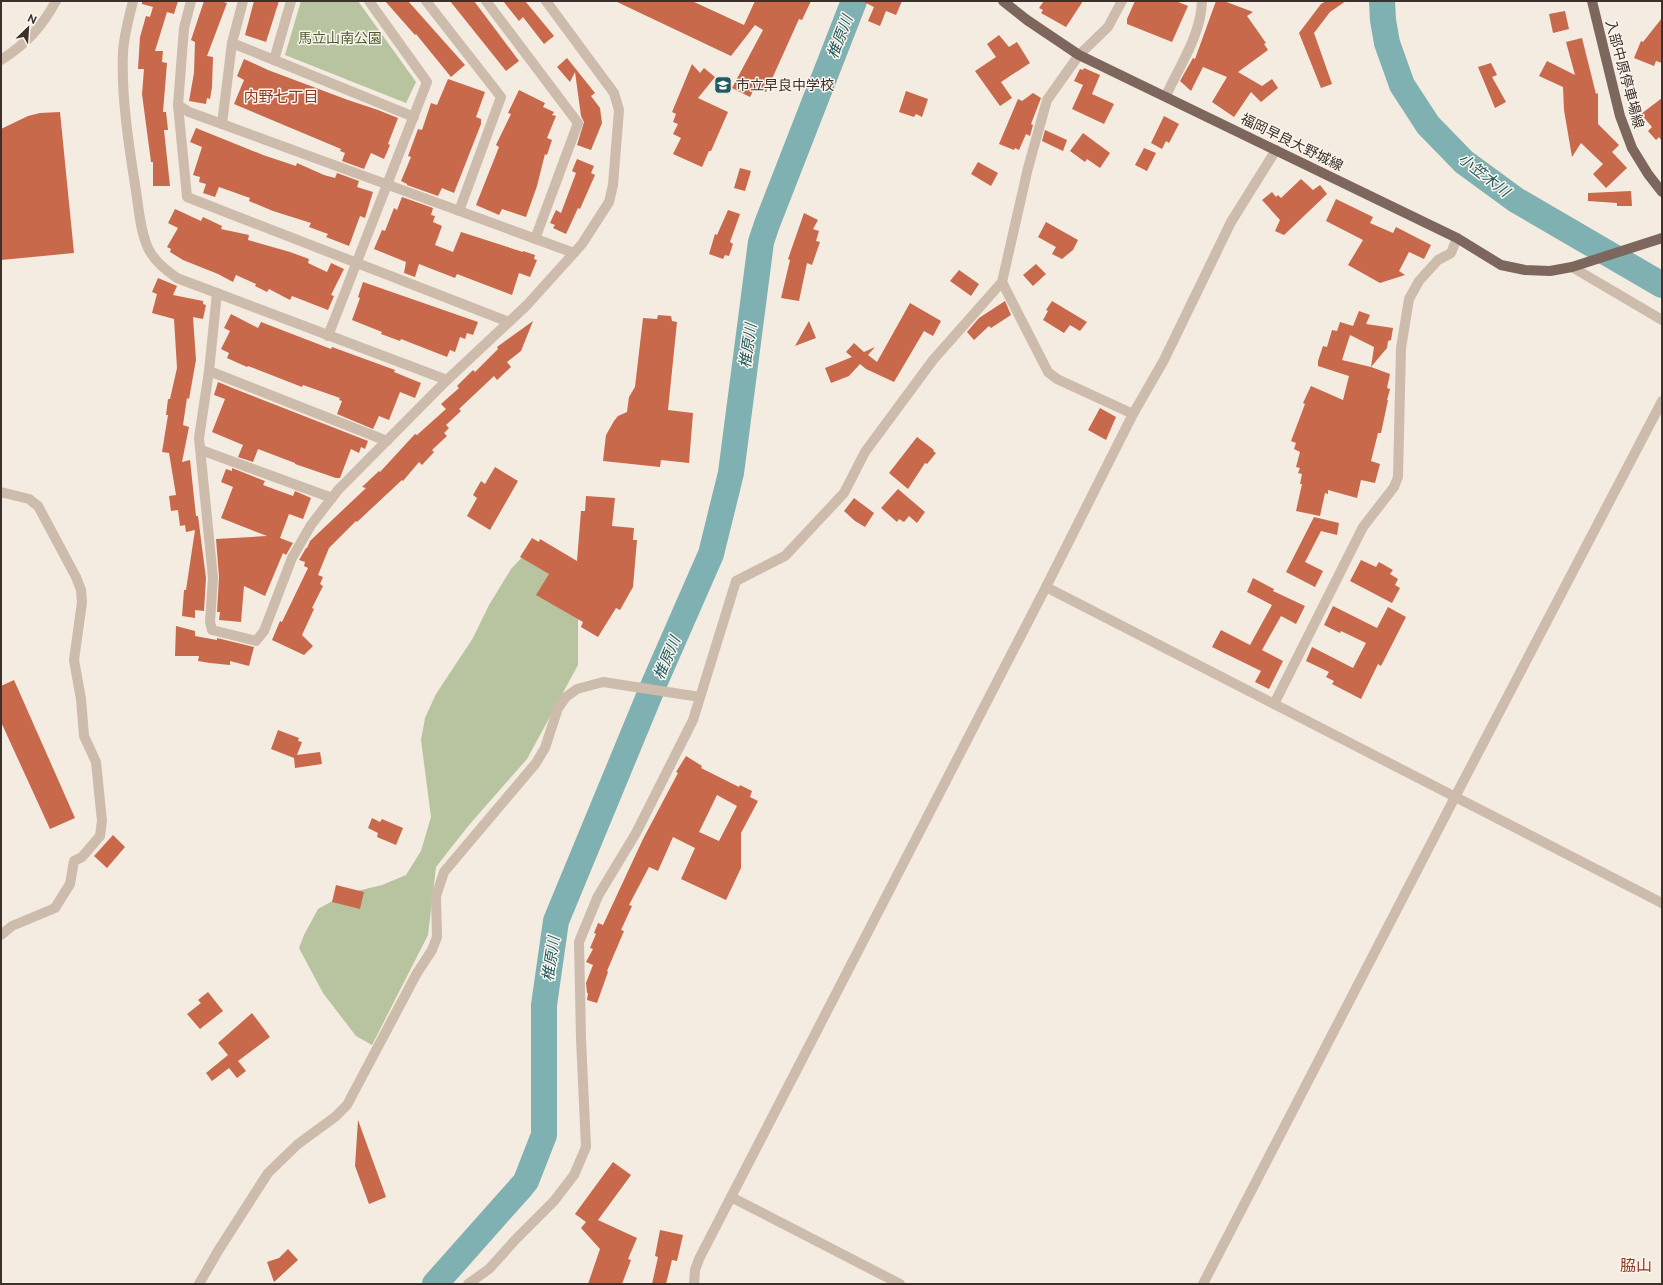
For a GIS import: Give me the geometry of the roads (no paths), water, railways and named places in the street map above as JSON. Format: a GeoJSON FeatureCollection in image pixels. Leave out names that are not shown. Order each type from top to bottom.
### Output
{"type":"FeatureCollection","features":[{"type":"Feature","properties":{"kind":"main road","name":"福岡早良大野城線"},"geometry":{"type":"LineString","coordinates":[[1003,1],[1027,20],[1079,55],[1457,238],[1501,265],[1525,270],[1550,271],[1576,265],[1662,238]]}},
{"type":"Feature","properties":{"kind":"main road","name":"入部中原停車場線"},"geometry":{"type":"LineString","coordinates":[[1592,1],[1620,116],[1632,148],[1648,174],[1662,192]]}},
{"type":"Feature","properties":{"kind":"street"},"geometry":{"type":"LineString","coordinates":[[1,60],[28,40],[39,28],[56,1]]}},
{"type":"Feature","properties":{"kind":"street"},"geometry":{"type":"LineString","coordinates":[[134,1],[125,36],[123,51],[124,81],[130,159],[143,235],[148,249],[166,270],[177,278],[447,380]]}},
{"type":"Feature","properties":{"kind":"street"},"geometry":{"type":"LineString","coordinates":[[191,1],[184,28],[178,105],[187,197],[509,322]]}},
{"type":"Feature","properties":{"kind":"street"},"geometry":{"type":"LineString","coordinates":[[222,124],[232,43],[243,1]]}},
{"type":"Feature","properties":{"kind":"street"},"geometry":{"type":"LineString","coordinates":[[274,60],[291,1]]}},
{"type":"Feature","properties":{"kind":"street"},"geometry":{"type":"LineString","coordinates":[[328,336],[388,186],[427,82],[369,1]]}},
{"type":"Feature","properties":{"kind":"street"},"geometry":{"type":"LineString","coordinates":[[426,1],[501,97],[459,211]]}},
{"type":"Feature","properties":{"kind":"street"},"geometry":{"type":"LineString","coordinates":[[486,1],[578,123],[535,239]]}},
{"type":"Feature","properties":{"kind":"street"},"geometry":{"type":"LineString","coordinates":[[217,293],[209,371],[199,438],[214,578],[210,622],[212,630],[256,642],[264,631],[292,558],[311,525],[338,490],[447,380],[527,305],[582,244],[609,202],[613,185],[619,110],[614,93],[546,1]]}},
{"type":"Feature","properties":{"kind":"street"},"geometry":{"type":"LineString","coordinates":[[468,1284],[489,1268],[554,1201],[574,1175],[586,1147],[581,1039],[579,942],[598,896],[636,833],[693,720],[736,581],[785,556],[844,493],[865,452],[928,366],[1002,282],[1028,168],[1047,100],[1079,55],[1108,27],[1122,1]]}},
{"type":"Feature","properties":{"kind":"street"},"geometry":{"type":"LineString","coordinates":[[1166,96],[1189,51],[1201,12],[1202,1]]}},
{"type":"Feature","properties":{"kind":"street"},"geometry":{"type":"LineString","coordinates":[[232,43],[414,117]]}},
{"type":"Feature","properties":{"kind":"street"},"geometry":{"type":"LineString","coordinates":[[178,105],[189,112],[574,253]]}},
{"type":"Feature","properties":{"kind":"street"},"geometry":{"type":"LineString","coordinates":[[694,1284],[695,1270],[699,1259],[1046,587],[1133,414],[1164,360],[1231,222],[1276,150]]}},
{"type":"Feature","properties":{"kind":"street"},"geometry":{"type":"LineString","coordinates":[[1274,704],[1364,527],[1394,487],[1398,477],[1401,348],[1409,299],[1418,281],[1438,260],[1451,252],[1457,238]]}},
{"type":"Feature","properties":{"kind":"street"},"geometry":{"type":"LineString","coordinates":[[1576,265],[1662,320]]}},
{"type":"Feature","properties":{"kind":"street"},"geometry":{"type":"LineString","coordinates":[[1002,282],[1048,372],[1057,379],[1133,414]]}},
{"type":"Feature","properties":{"kind":"street"},"geometry":{"type":"LineString","coordinates":[[209,371],[387,440]]}},
{"type":"Feature","properties":{"kind":"street"},"geometry":{"type":"LineString","coordinates":[[1203,1284],[1662,401]]}},
{"type":"Feature","properties":{"kind":"street"},"geometry":{"type":"LineString","coordinates":[[201,450],[332,498]]}},
{"type":"Feature","properties":{"kind":"street"},"geometry":{"type":"LineString","coordinates":[[1,492],[29,499],[38,506],[76,577],[81,590],[82,602],[74,660],[81,699],[84,736],[96,762],[102,821],[100,836],[82,857],[74,861],[70,884],[55,908],[12,926],[1,936]]}},
{"type":"Feature","properties":{"kind":"street"},"geometry":{"type":"LineString","coordinates":[[1046,587],[1662,904]]}},
{"type":"Feature","properties":{"kind":"street"},"geometry":{"type":"LineString","coordinates":[[200,1284],[218,1251],[268,1173],[298,1144],[335,1117],[346,1105],[417,973],[432,950],[437,937],[436,896],[444,872],[536,763],[545,748],[558,708],[566,697],[577,689],[590,684],[603,682],[700,697]]}},
{"type":"Feature","properties":{"kind":"street"},"geometry":{"type":"LineString","coordinates":[[731,1197],[900,1284]]}},
{"type":"Feature","properties":{"kind":"waterway","name":"椎原川"},"geometry":{"type":"LineString","coordinates":[[435,1284],[526,1181],[544,1135],[544,1005],[556,921],[654,684],[711,554],[731,473],[761,242],[854,1]]}},
{"type":"Feature","properties":{"kind":"waterway","name":"小笠木川"},"geometry":{"type":"LineString","coordinates":[[1382,1],[1383,20],[1387,43],[1402,85],[1428,125],[1464,162],[1516,200],[1662,285]]}},
{"type":"Feature","properties":{"kind":"place","name":"市立早良中学校"},"geometry":{"type":"Point","coordinates":[723,85]}},
{"type":"Feature","properties":{"kind":"district","name":"内野七丁目"},"geometry":{"type":"Point","coordinates":[281,97]}},
{"type":"Feature","properties":{"kind":"district","name":"脇山"},"geometry":{"type":"Point","coordinates":[1636,1265]}},
{"type":"Feature","properties":{"kind":"park label","name":"馬立山南公園"},"geometry":{"type":"Point","coordinates":[340,38]}}]}
